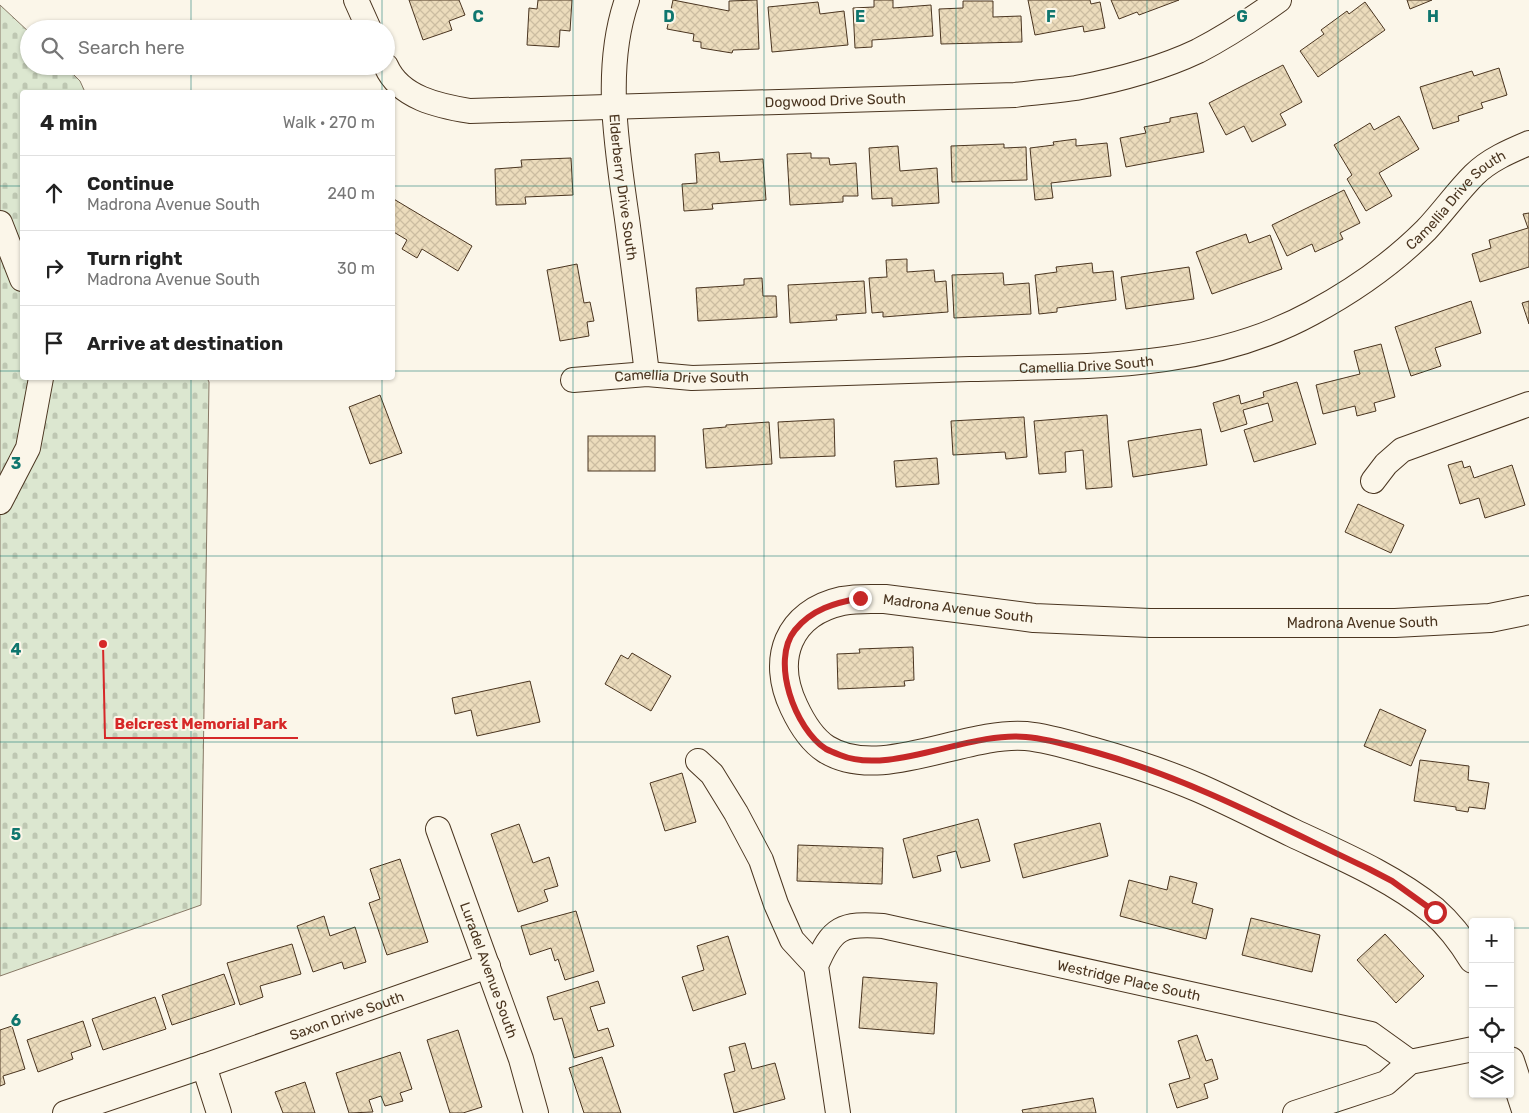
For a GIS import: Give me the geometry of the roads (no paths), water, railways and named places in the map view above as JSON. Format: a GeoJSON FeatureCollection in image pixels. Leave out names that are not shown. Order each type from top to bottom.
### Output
{"type":"FeatureCollection","features":[{"type":"Feature","properties":{"kind":"main road","name":"Madrona Avenue South"},"geometry":{"type":"LineString","coordinates":[[1469,953],[1457,934],[1435,912],[1392,881],[1198,787],[1127,761],[1070,745],[1026,736],[999,737],[892,759],[873,761],[842,756],[825,748],[799,717],[790,698],[784,662],[786,646],[794,631],[821,608],[860,598],[1034,618],[1150,623],[1395,623],[1490,618],[1529,610]]}},
{"type":"Feature","properties":{"kind":"main road"},"geometry":{"type":"LineString","coordinates":[[1514,1073],[1527,1113]]}},
{"type":"Feature","properties":{"kind":"street"},"geometry":{"type":"LineString","coordinates":[[356,0],[365,20]]}},
{"type":"Feature","properties":{"kind":"street","name":"Elderberry Drive South"},"geometry":{"type":"LineString","coordinates":[[626,0],[614,60],[615,105],[620,168],[647,374]]}},
{"type":"Feature","properties":{"kind":"street","name":"Dogwood Drive South"},"geometry":{"type":"LineString","coordinates":[[393,75],[402,88],[424,100],[441,106],[470,111],[615,105],[1015,95],[1076,88],[1163,65],[1198,50],[1279,0]]}},
{"type":"Feature","properties":{"kind":"street","name":"Camellia Drive South"},"geometry":{"type":"LineString","coordinates":[[573,380],[647,374],[692,378],[1112,365],[1190,356],[1233,346],[1279,330],[1314,312],[1362,283],[1425,230],[1475,174],[1498,157],[1529,143]]}},
{"type":"Feature","properties":{"kind":"street"},"geometry":{"type":"LineString","coordinates":[[0,223],[20,273]]}},
{"type":"Feature","properties":{"kind":"street"},"geometry":{"type":"LineString","coordinates":[[0,502],[28,448],[41,380]]}},
{"type":"Feature","properties":{"kind":"street"},"geometry":{"type":"LineString","coordinates":[[1373,482],[1386,464],[1402,450],[1529,404]]}},
{"type":"Feature","properties":{"kind":"street"},"geometry":{"type":"LineString","coordinates":[[698,761],[712,774],[736,813],[761,860],[776,904],[792,940],[816,966],[838,1113]]}},
{"type":"Feature","properties":{"kind":"street","name":"Luradel Avenue South"},"geometry":{"type":"LineString","coordinates":[[438,829],[521,1059],[536,1113]]}},
{"type":"Feature","properties":{"kind":"street","name":"Westridge Place South"},"geometry":{"type":"LineString","coordinates":[[816,966],[823,949],[838,930],[858,924],[883,926],[1371,1034],[1410,1062]]}},
{"type":"Feature","properties":{"kind":"street","name":"Saxon Drive South"},"geometry":{"type":"LineString","coordinates":[[65,1113],[488,966]]}},
{"type":"Feature","properties":{"kind":"street"},"geometry":{"type":"LineString","coordinates":[[1295,1113],[1386,1083],[1410,1062],[1469,1050]]}},
{"type":"Feature","properties":{"kind":"street"},"geometry":{"type":"LineString","coordinates":[[204,1066],[220,1113]]}},
{"type":"Feature","properties":{"kind":"place","name":"Belcrest Memorial Park"},"geometry":{"type":"Point","coordinates":[103,644]}}]}
